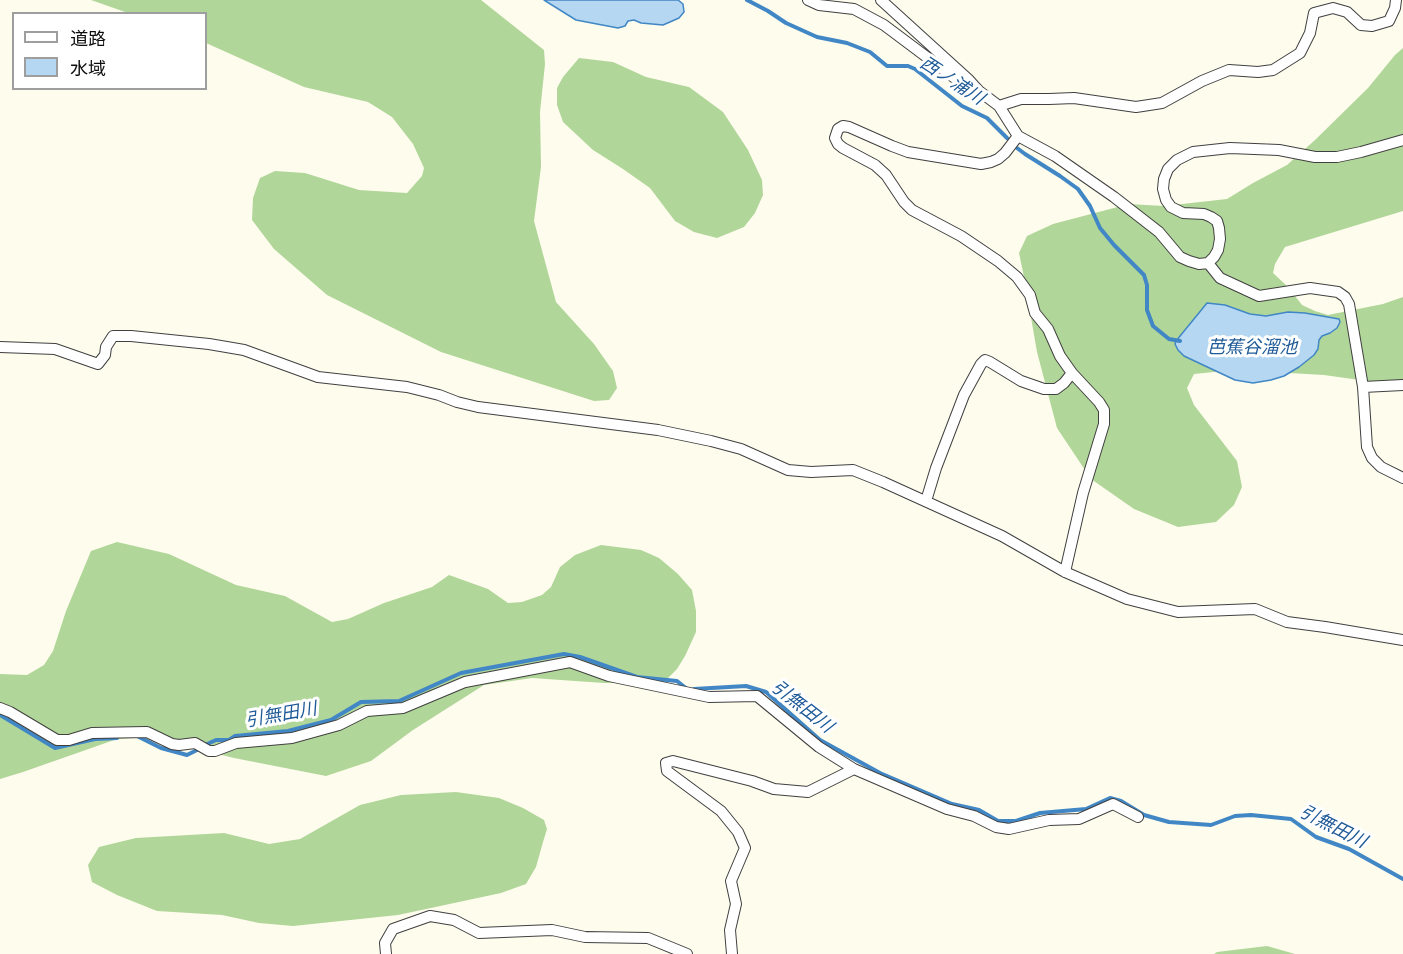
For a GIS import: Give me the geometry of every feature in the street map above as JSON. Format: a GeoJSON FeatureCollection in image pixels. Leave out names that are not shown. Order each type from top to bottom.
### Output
{"type":"FeatureCollection","features":[{"type":"Feature","properties":{"kind":"street"},"geometry":{"type":"LineString","coordinates":[[808,0],[819,5],[854,9],[884,24],[956,80],[969,80]]}},
{"type":"Feature","properties":{"kind":"street"},"geometry":{"type":"LineString","coordinates":[[881,0],[979,91],[999,106],[1018,136],[1055,156],[1114,197],[1159,232],[1180,257],[1199,264],[1208,262],[1218,250],[1219,228],[1217,221],[1211,216],[1183,213],[1171,207],[1166,200],[1163,189],[1164,180],[1168,169],[1177,159],[1193,152],[1230,148],[1279,150],[1315,157],[1337,157],[1403,140]]}},
{"type":"Feature","properties":{"kind":"street"},"geometry":{"type":"LineString","coordinates":[[999,106],[1021,99],[1074,98],[1137,107],[1162,103],[1202,81],[1229,70],[1258,72],[1274,70],[1300,53],[1310,33],[1314,13],[1333,8],[1347,12],[1361,25],[1372,26],[1389,21],[1396,0]]}},
{"type":"Feature","properties":{"kind":"street"},"geometry":{"type":"LineString","coordinates":[[1018,136],[998,159],[981,164],[908,152],[849,127],[843,126],[838,129],[835,138],[843,148],[875,165],[886,175],[912,210],[961,236],[999,261],[1017,277],[1030,295],[1035,314],[1048,329],[1060,356],[1104,410],[1104,424],[1083,493],[1065,572]]}},
{"type":"Feature","properties":{"kind":"street"},"geometry":{"type":"LineString","coordinates":[[1208,262],[1220,278],[1259,296],[1310,288],[1338,292],[1345,297],[1349,304],[1363,387],[1367,447],[1372,458],[1380,467],[1403,478]]}},
{"type":"Feature","properties":{"kind":"street"},"geometry":{"type":"LineString","coordinates":[[0,347],[55,350],[98,364],[105,355],[106,347],[113,336],[209,344],[244,350],[318,377],[407,387],[439,394],[457,402],[478,407],[658,430],[711,441],[741,449],[788,470],[811,472],[853,470],[1002,536],[1065,572],[1128,599],[1178,612],[1255,609],[1287,622],[1403,640]]}},
{"type":"Feature","properties":{"kind":"street"},"geometry":{"type":"LineString","coordinates":[[926,501],[964,395],[985,360],[1021,381],[1044,389],[1056,389],[1072,373]]}},
{"type":"Feature","properties":{"kind":"street"},"geometry":{"type":"LineString","coordinates":[[1363,387],[1403,385]]}},
{"type":"Feature","properties":{"kind":"street"},"geometry":{"type":"LineString","coordinates":[[0,708],[57,740],[69,740],[92,733],[147,732],[172,744],[195,743],[209,751],[215,751],[236,743],[292,738],[339,725],[367,711],[403,708],[465,682],[570,662],[609,676],[709,697],[757,696],[819,747],[854,769],[947,809],[974,816],[996,828],[1009,829],[1049,820],[1079,819],[1113,804],[1138,817]]}},
{"type":"Feature","properties":{"kind":"street"},"geometry":{"type":"LineString","coordinates":[[732,954],[730,930],[736,904],[731,881],[745,848],[738,832],[721,811],[667,771],[666,763],[673,761],[752,781],[774,789],[808,792],[854,769]]}},
{"type":"Feature","properties":{"kind":"street"},"geometry":{"type":"LineString","coordinates":[[386,954],[385,943],[393,929],[430,916],[454,920],[479,933],[552,930],[585,937],[648,938],[687,954]]}},
{"type":"Feature","properties":{"kind":"green space"},"geometry":{"type":"Polygon","coordinates":[[[91,0],[481,0],[544,50],[545,64],[540,112],[541,167],[534,221],[556,302],[594,344],[613,371],[617,388],[609,400],[594,401],[441,352],[327,295],[274,249],[252,220],[253,198],[260,178],[275,171],[305,173],[359,190],[407,193],[422,176],[424,168],[413,144],[392,117],[368,102],[304,87],[207,43],[207,12],[125,12],[91,0]]]}},
{"type":"Feature","properties":{"kind":"green space"},"geometry":{"type":"Polygon","coordinates":[[[1403,48],[1403,211],[1285,247],[1275,264],[1273,273],[1302,305],[1328,315],[1383,304],[1403,297],[1403,386],[1324,375],[1254,371],[1194,374],[1187,388],[1194,405],[1237,461],[1242,487],[1234,505],[1216,522],[1178,527],[1134,509],[1091,479],[1057,428],[1037,352],[1019,253],[1027,236],[1053,224],[1129,204],[1164,206],[1227,199],[1287,165],[1368,88],[1403,48]]]}},
{"type":"Feature","properties":{"kind":"green space"},"geometry":{"type":"Polygon","coordinates":[[[579,58],[613,62],[646,77],[689,87],[723,112],[748,150],[762,180],[763,195],[755,213],[744,227],[717,238],[694,232],[675,221],[650,188],[593,150],[563,122],[557,105],[557,88],[579,58]]]}},
{"type":"Feature","properties":{"kind":"green space"},"geometry":{"type":"Polygon","coordinates":[[[117,542],[169,554],[236,585],[285,596],[332,622],[348,619],[384,603],[432,587],[449,575],[488,589],[508,603],[522,602],[542,595],[551,587],[560,567],[575,555],[601,545],[641,550],[659,558],[692,590],[696,611],[696,632],[677,669],[664,682],[604,683],[532,678],[484,685],[413,730],[371,761],[326,776],[234,758],[149,737],[117,739],[0,779],[0,674],[27,675],[44,665],[53,651],[66,611],[91,551],[117,542]]]}},
{"type":"Feature","properties":{"kind":"green space"},"geometry":{"type":"Polygon","coordinates":[[[456,792],[499,798],[544,820],[547,829],[536,867],[526,884],[501,893],[398,915],[293,926],[259,923],[222,915],[157,911],[92,882],[88,865],[99,847],[136,838],[224,833],[269,844],[300,839],[360,805],[401,795],[456,792]]]}},
{"type":"Feature","properties":{"kind":"green space"},"geometry":{"type":"Polygon","coordinates":[[[1267,946],[1295,954],[1214,954],[1217,952],[1267,946]]]}},
{"type":"Feature","properties":{"kind":"water"},"geometry":{"type":"Polygon","coordinates":[[[544,0],[678,0],[683,4],[684,12],[679,18],[663,25],[634,20],[618,28],[576,20],[544,0]]]}},
{"type":"Feature","properties":{"kind":"water","name":"芭蕉谷溜池"},"geometry":{"type":"Polygon","coordinates":[[[1207,303],[1225,305],[1250,314],[1266,316],[1288,312],[1305,313],[1339,319],[1340,322],[1337,328],[1322,336],[1314,355],[1299,367],[1284,376],[1253,383],[1235,380],[1184,356],[1178,350],[1176,341],[1207,303]]]}},
{"type":"Feature","properties":{"kind":"waterway","name":"西ノ浦川"},"geometry":{"type":"LineString","coordinates":[[747,0],[786,23],[817,37],[847,43],[870,52],[887,66],[908,66],[915,69],[962,106],[987,118],[1007,138]]}},
{"type":"Feature","properties":{"kind":"waterway","name":"西ノ浦川"},"geometry":{"type":"LineString","coordinates":[[1017,148],[1078,189],[1090,206],[1100,228],[1144,275],[1147,285],[1147,310],[1153,326],[1169,339],[1180,341]]}},
{"type":"Feature","properties":{"kind":"waterway","name":"引無田川"},"geometry":{"type":"LineString","coordinates":[[205,745],[216,740],[229,740],[235,736],[288,731],[331,720],[361,702],[399,701],[461,673],[564,654],[580,657],[637,677],[677,681],[687,689]]}},
{"type":"Feature","properties":{"kind":"waterway","name":"引無田川"},"geometry":{"type":"LineString","coordinates":[[694,689],[746,686],[766,692],[820,740],[880,773],[952,804],[979,810],[998,821],[1016,821],[1040,813],[1086,809],[1110,798],[1121,801],[1144,815],[1169,822],[1211,825],[1235,816],[1251,815],[1291,819],[1316,837],[1349,849],[1403,879]]}},
{"type":"Feature","properties":{"kind":"waterway","name":"引無田川"},"geometry":{"type":"LineString","coordinates":[[0,715],[55,748],[95,739],[117,738]]}},
{"type":"Feature","properties":{"kind":"waterway","name":"引無田川"},"geometry":{"type":"LineString","coordinates":[[139,737],[161,748],[187,755],[199,749]]}}]}
